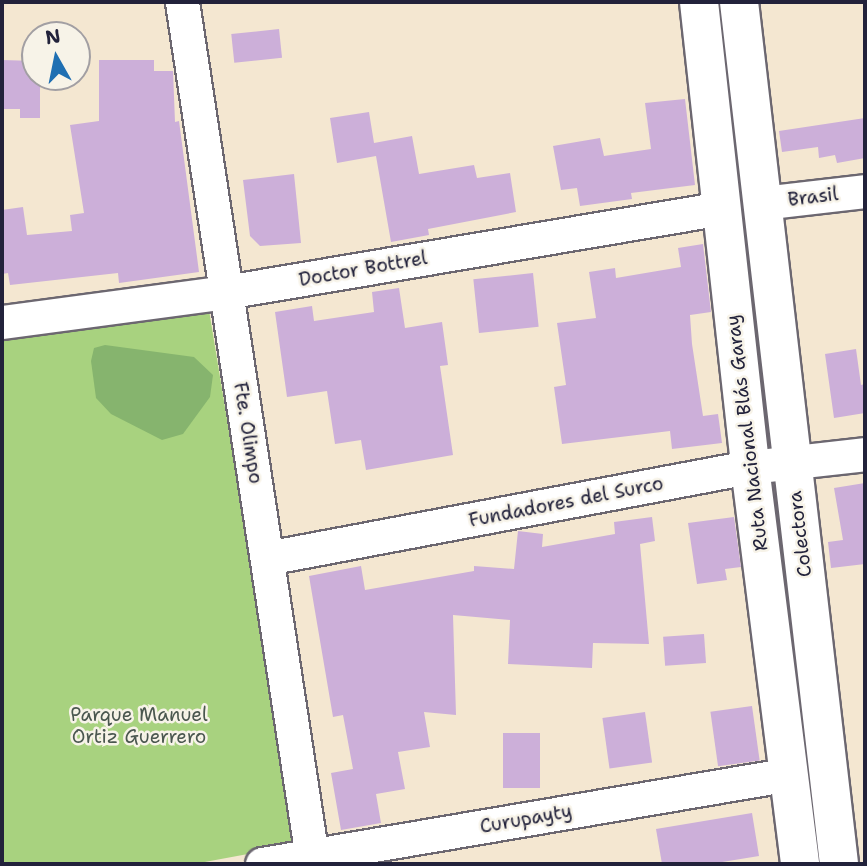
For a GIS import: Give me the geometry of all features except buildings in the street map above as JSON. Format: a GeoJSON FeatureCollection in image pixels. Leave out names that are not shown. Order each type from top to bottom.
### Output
{"type":"FeatureCollection","features":[{"type":"Feature","properties":{"kind":"main road","name":"Ruta Nacional Blás Garay"},"geometry":{"type":"LineString","coordinates":[[699,2],[750,467],[800,864]]}},
{"type":"Feature","properties":{"kind":"main road","name":"Colectora"},"geometry":{"type":"LineString","coordinates":[[739,2],[839,864]]}},
{"type":"Feature","properties":{"kind":"street","name":"Fte. Olimpo"},"geometry":{"type":"LineString","coordinates":[[182,2],[312,860]]}},
{"type":"Feature","properties":{"kind":"street","name":"Brasil"},"geometry":{"type":"LineString","coordinates":[[762,203],[865,191]]}},
{"type":"Feature","properties":{"kind":"street","name":"Doctor Bottrel"},"geometry":{"type":"LineString","coordinates":[[2,321],[226,292],[722,208]]}},
{"type":"Feature","properties":{"kind":"street","name":"Fundadores del Surco"},"geometry":{"type":"LineString","coordinates":[[267,558],[750,467],[865,454]]}},
{"type":"Feature","properties":{"kind":"street","name":"Curupayty"},"geometry":{"type":"LineString","coordinates":[[262,864],[312,860],[790,774]]}},
{"type":"Feature","properties":{"kind":"green space","name":"Parque Manuel Ortiz Guerrero"},"geometry":{"type":"Polygon","coordinates":[[[208,304],[297,845],[194,864],[2,864],[2,332],[208,304]]]}},
{"type":"Feature","properties":{"kind":"green space"},"geometry":{"type":"Polygon","coordinates":[[[105,345],[194,357],[213,375],[210,397],[183,434],[162,440],[111,414],[96,398],[91,361],[94,348],[105,345]]]}}]}
